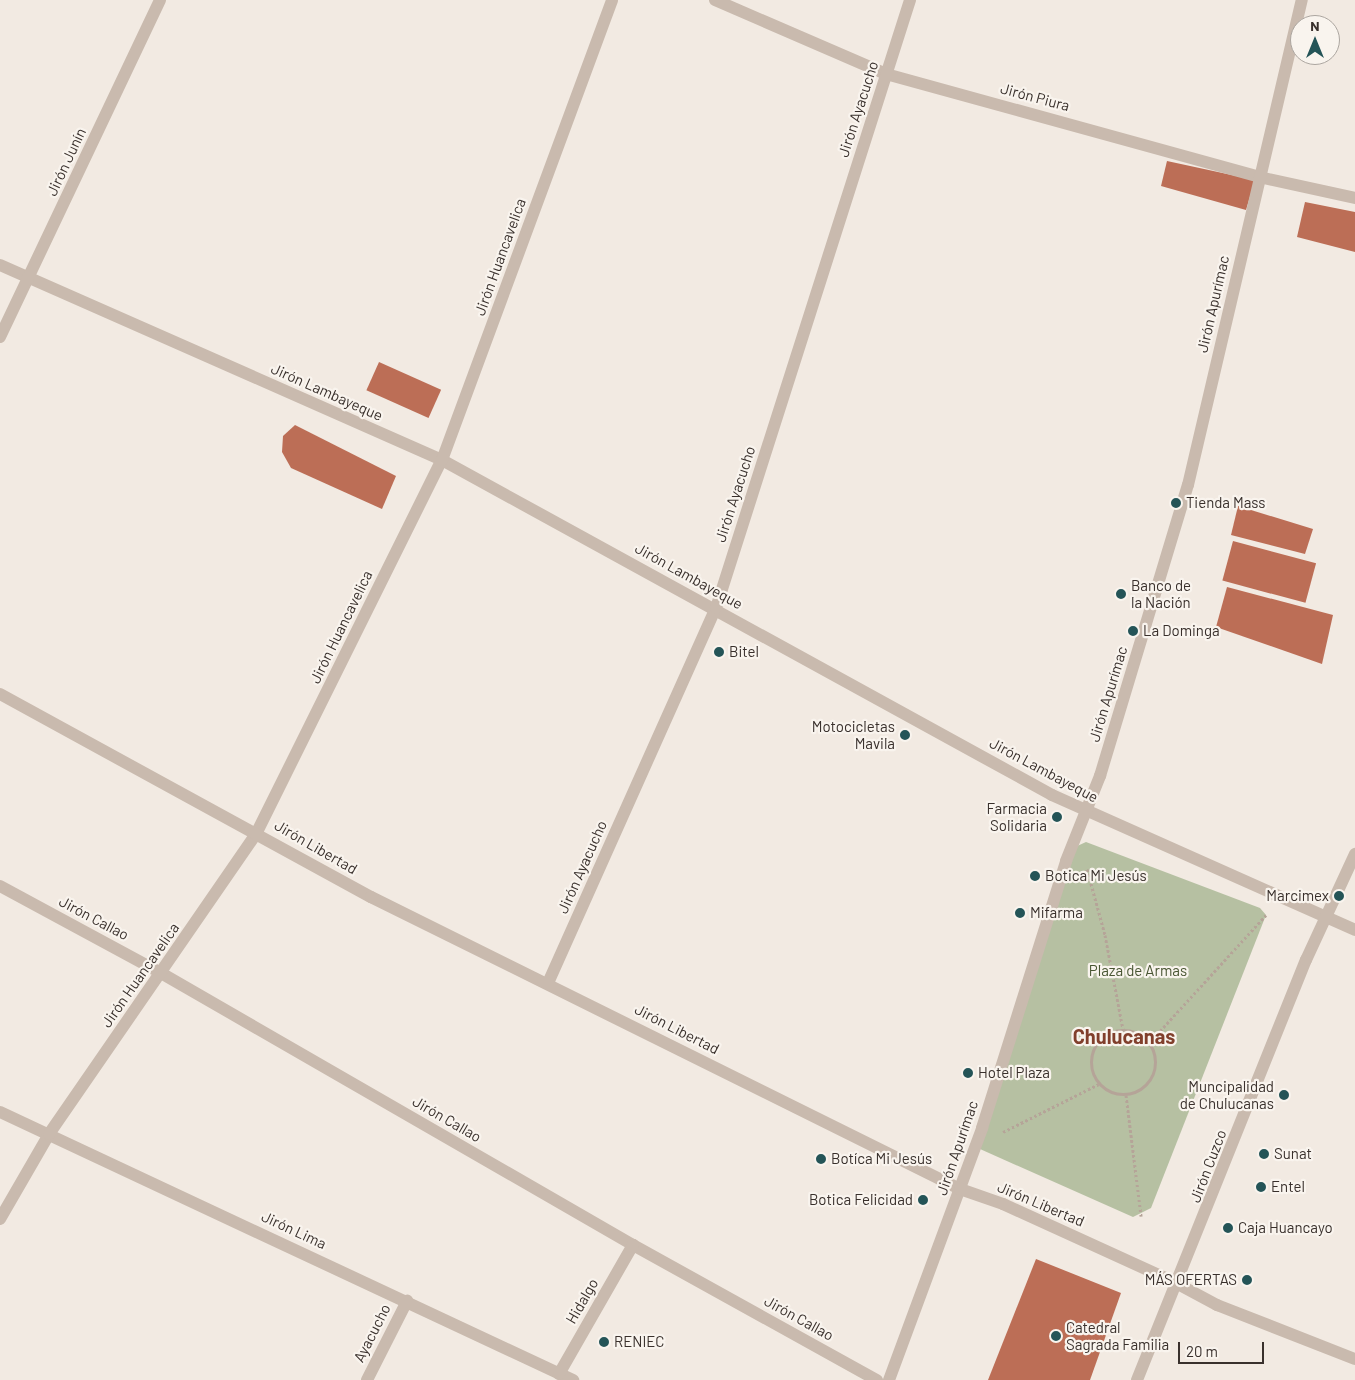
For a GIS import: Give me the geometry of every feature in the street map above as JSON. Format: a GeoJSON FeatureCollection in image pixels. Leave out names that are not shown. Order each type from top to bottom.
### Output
{"type":"FeatureCollection","features":[{"type":"Feature","properties":{"kind":"street","name":"Jirón Junín"},"geometry":{"type":"LineString","coordinates":[[0,337],[160,0]]}},
{"type":"Feature","properties":{"kind":"street","name":"Jirón Huancavelica"},"geometry":{"type":"LineString","coordinates":[[0,1218],[49,1134],[257,832],[442,460],[612,0]]}},
{"type":"Feature","properties":{"kind":"street","name":"Jirón Piura"},"geometry":{"type":"LineString","coordinates":[[715,0],[886,74],[1259,177],[1355,198]]}},
{"type":"Feature","properties":{"kind":"street","name":"Jirón Ayacucho"},"geometry":{"type":"LineString","coordinates":[[548,983],[716,608],[910,0]]}},
{"type":"Feature","properties":{"kind":"street","name":"Jirón Apurímac"},"geometry":{"type":"LineString","coordinates":[[889,1380],[960,1189],[1085,810],[1100,776],[1188,485],[1302,0]]}},
{"type":"Feature","properties":{"kind":"street","name":"Jirón Lambayeque"},"geometry":{"type":"LineString","coordinates":[[0,265],[442,460],[1085,810],[1355,930]]}},
{"type":"Feature","properties":{"kind":"street","name":"Jirón Libertad"},"geometry":{"type":"LineString","coordinates":[[0,694],[257,832],[371,897],[548,983],[960,1189],[1003,1204],[1176,1282],[1217,1305],[1355,1360]]}},
{"type":"Feature","properties":{"kind":"street","name":"Jirón Cuzco"},"geometry":{"type":"LineString","coordinates":[[1137,1380],[1324,916],[1355,854]]}},
{"type":"Feature","properties":{"kind":"street","name":"Jirón Callao"},"geometry":{"type":"LineString","coordinates":[[0,886],[161,973],[633,1244],[877,1380]]}},
{"type":"Feature","properties":{"kind":"street","name":"Jirón Lima"},"geometry":{"type":"LineString","coordinates":[[0,1112],[573,1380]]}},
{"type":"Feature","properties":{"kind":"street","name":"Hidalgo"},"geometry":{"type":"LineString","coordinates":[[559,1374],[633,1244]]}},
{"type":"Feature","properties":{"kind":"street","name":"Ayacucho"},"geometry":{"type":"LineString","coordinates":[[367,1380],[407,1301]]}},
{"type":"Feature","properties":{"kind":"path"},"geometry":{"type":"LineString","coordinates":[[1085,861],[1105,935],[1123,1029]]}},
{"type":"Feature","properties":{"kind":"path"},"geometry":{"type":"LineString","coordinates":[[1150,1042],[1266,915]]}},
{"type":"Feature","properties":{"kind":"path"},"geometry":{"type":"LineString","coordinates":[[1123,1029],[1138,1033],[1150,1042],[1156,1058],[1154,1075],[1142,1089],[1126,1095],[1111,1092],[1099,1084],[1091,1067],[1094,1049],[1105,1034],[1123,1029]]}},
{"type":"Feature","properties":{"kind":"path"},"geometry":{"type":"LineString","coordinates":[[995,1136],[1099,1084]]}},
{"type":"Feature","properties":{"kind":"path"},"geometry":{"type":"LineString","coordinates":[[1126,1095],[1141,1216]]}},
{"type":"Feature","properties":{"kind":"green space","name":"Plaza de Armas"},"geometry":{"type":"Polygon","coordinates":[[[1086,842],[1260,908],[1266,915],[1151,1208],[1133,1217],[980,1149],[1075,847],[1086,842]]]}},
{"type":"Feature","properties":{"kind":"building"},"geometry":{"type":"Polygon","coordinates":[[[1167,161],[1255,180],[1246,210],[1161,186],[1167,161]]]}},
{"type":"Feature","properties":{"kind":"building"},"geometry":{"type":"Polygon","coordinates":[[[1305,202],[1355,212],[1355,252],[1297,237],[1305,202]]]}},
{"type":"Feature","properties":{"kind":"building"},"geometry":{"type":"Polygon","coordinates":[[[379,362],[441,390],[429,418],[366,390],[379,362]]]}},
{"type":"Feature","properties":{"kind":"building"},"geometry":{"type":"Polygon","coordinates":[[[295,425],[396,476],[382,509],[291,468],[282,452],[283,436],[295,425]]]}},
{"type":"Feature","properties":{"kind":"building"},"geometry":{"type":"Polygon","coordinates":[[[1238,506],[1313,529],[1305,554],[1231,535],[1238,506]]]}},
{"type":"Feature","properties":{"kind":"building"},"geometry":{"type":"Polygon","coordinates":[[[1233,541],[1316,563],[1305,603],[1222,581],[1233,541]]]}},
{"type":"Feature","properties":{"kind":"building"},"geometry":{"type":"Polygon","coordinates":[[[1227,587],[1333,615],[1322,664],[1216,627],[1227,587]]]}},
{"type":"Feature","properties":{"kind":"building","name":"Catedral Sagrada Familia"},"geometry":{"type":"Polygon","coordinates":[[[1036,1259],[1121,1293],[1090,1380],[988,1380],[1036,1259]]]}},
{"type":"Feature","properties":{"kind":"place","name":"Tienda Mass"},"geometry":{"type":"Point","coordinates":[1176,503]}},
{"type":"Feature","properties":{"kind":"place","name":"Banco de la Nación"},"geometry":{"type":"Point","coordinates":[1121,594]}},
{"type":"Feature","properties":{"kind":"place","name":"La Dominga"},"geometry":{"type":"Point","coordinates":[1133,631]}},
{"type":"Feature","properties":{"kind":"place","name":"Bitel"},"geometry":{"type":"Point","coordinates":[719,652]}},
{"type":"Feature","properties":{"kind":"place","name":"Motocicletas Mavila"},"geometry":{"type":"Point","coordinates":[905,735]}},
{"type":"Feature","properties":{"kind":"place","name":"Farmacia Solidaria"},"geometry":{"type":"Point","coordinates":[1057,817]}},
{"type":"Feature","properties":{"kind":"place","name":"Botica Mi Jesús"},"geometry":{"type":"Point","coordinates":[1035,876]}},
{"type":"Feature","properties":{"kind":"place","name":"Marcimex"},"geometry":{"type":"Point","coordinates":[1339,896]}},
{"type":"Feature","properties":{"kind":"place","name":"Mifarma"},"geometry":{"type":"Point","coordinates":[1020,913]}},
{"type":"Feature","properties":{"kind":"place","name":"Hotel Plaza"},"geometry":{"type":"Point","coordinates":[968,1073]}},
{"type":"Feature","properties":{"kind":"place","name":"Muncipalidad de Chulucanas"},"geometry":{"type":"Point","coordinates":[1284,1095]}},
{"type":"Feature","properties":{"kind":"place","name":"Sunat"},"geometry":{"type":"Point","coordinates":[1264,1154]}},
{"type":"Feature","properties":{"kind":"place","name":"Botíca Mi Jesús"},"geometry":{"type":"Point","coordinates":[821,1159]}},
{"type":"Feature","properties":{"kind":"place","name":"Entel"},"geometry":{"type":"Point","coordinates":[1261,1187]}},
{"type":"Feature","properties":{"kind":"place","name":"Botica Felicidad"},"geometry":{"type":"Point","coordinates":[923,1200]}},
{"type":"Feature","properties":{"kind":"place","name":"Caja Huancayo"},"geometry":{"type":"Point","coordinates":[1228,1228]}},
{"type":"Feature","properties":{"kind":"place","name":"MÁS OFERTAS"},"geometry":{"type":"Point","coordinates":[1247,1280]}},
{"type":"Feature","properties":{"kind":"place","name":"Catedral Sagrada Familia"},"geometry":{"type":"Point","coordinates":[1056,1336]}},
{"type":"Feature","properties":{"kind":"place","name":"RENIEC"},"geometry":{"type":"Point","coordinates":[604,1342]}},
{"type":"Feature","properties":{"kind":"district","name":"Chulucanas"},"geometry":{"type":"Point","coordinates":[1124,1036]}}]}
